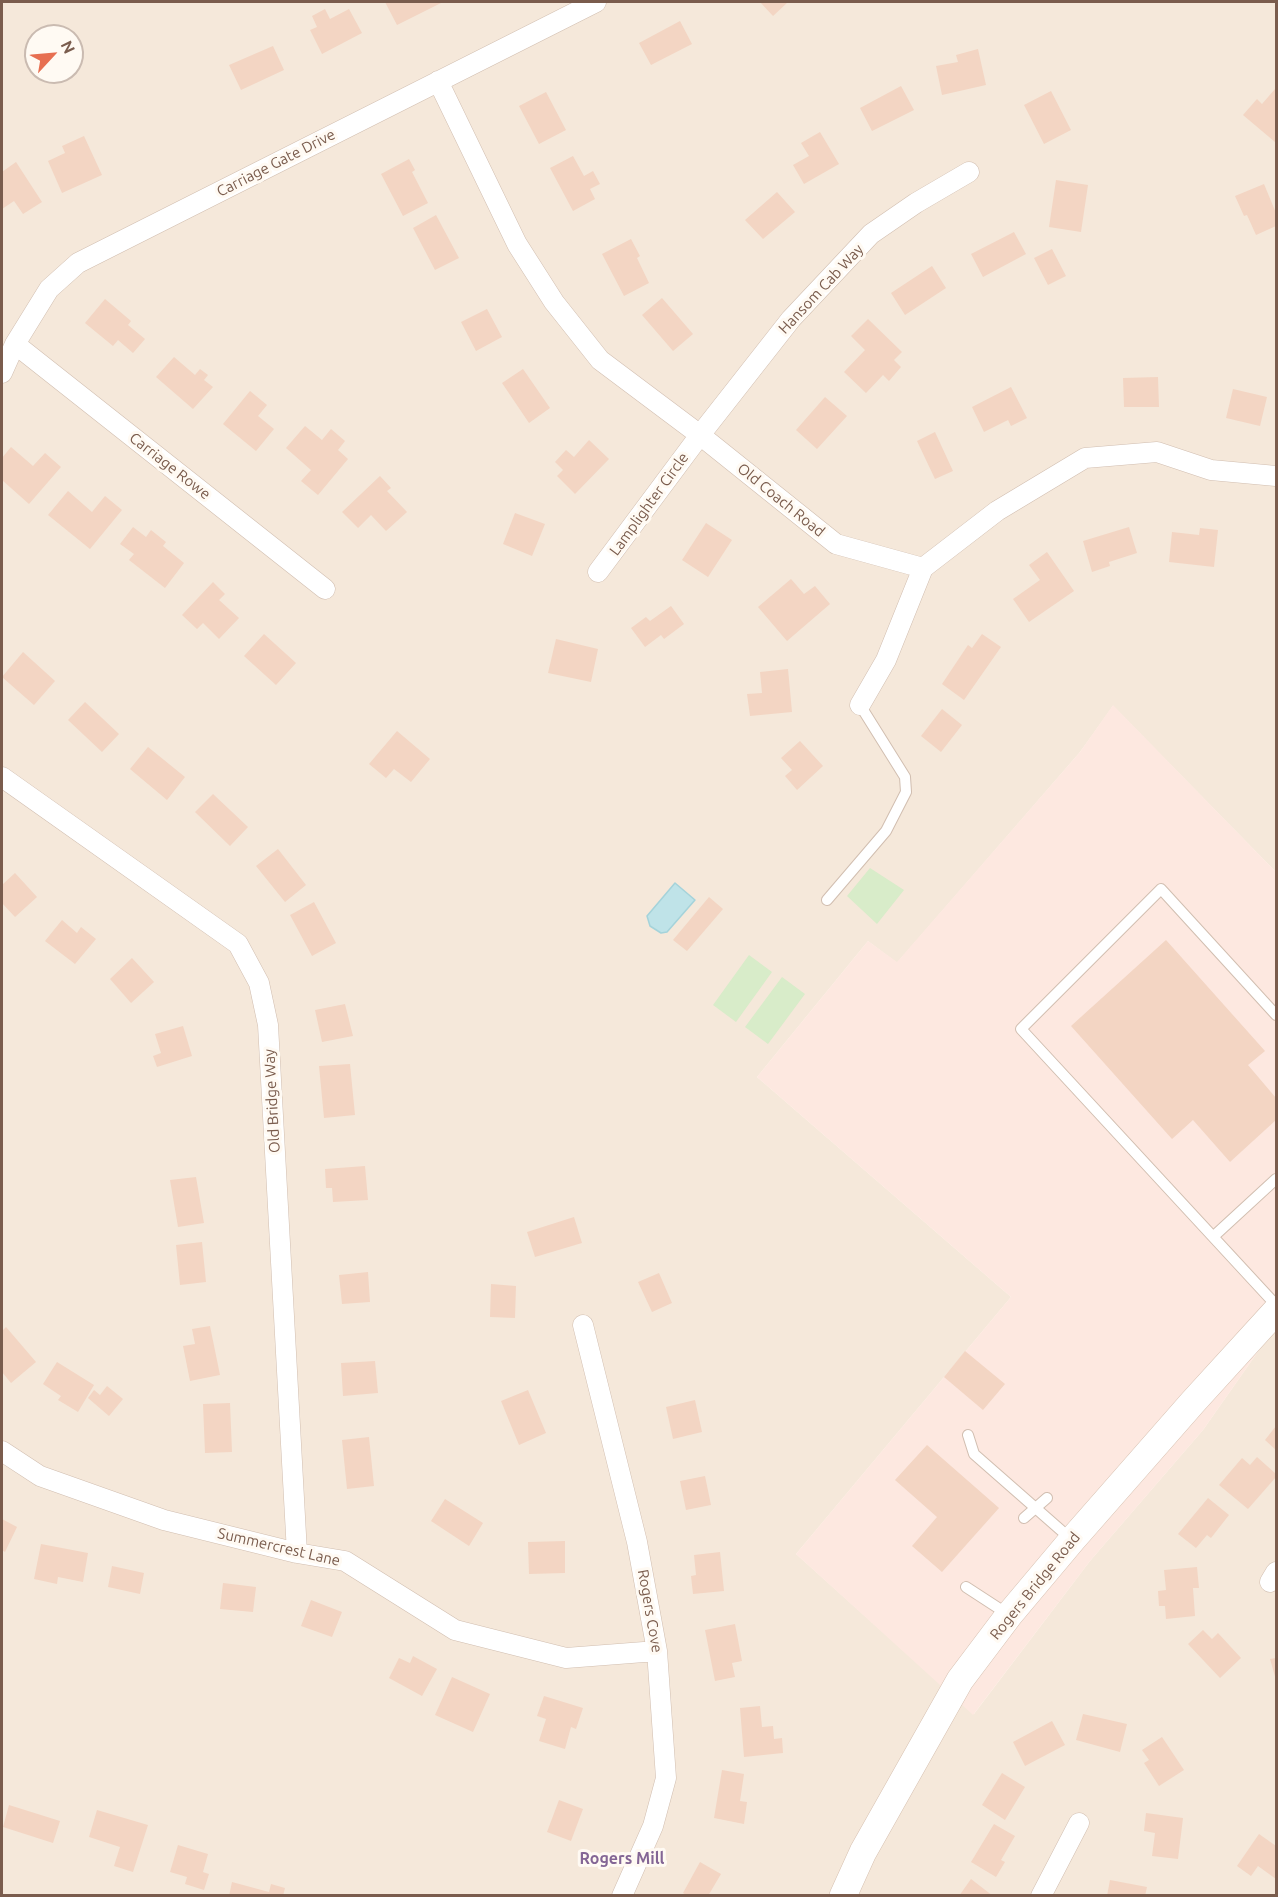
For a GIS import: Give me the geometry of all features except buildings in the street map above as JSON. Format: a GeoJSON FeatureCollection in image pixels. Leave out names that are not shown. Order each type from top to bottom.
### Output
{"type":"FeatureCollection","features":[{"type":"Feature","properties":{"kind":"street","name":"Carriage Gate Drive"},"geometry":{"type":"LineString","coordinates":[[2,373],[15,344],[49,289],[78,262],[596,2]]}},
{"type":"Feature","properties":{"kind":"street","name":"Old Coach Road"},"geometry":{"type":"LineString","coordinates":[[438,81],[518,244],[554,302],[600,360],[700,435],[836,544],[923,568]]}},
{"type":"Feature","properties":{"kind":"street","name":"Hansom Cab Way"},"geometry":{"type":"LineString","coordinates":[[700,435],[791,319],[871,234],[916,203],[969,172]]}},
{"type":"Feature","properties":{"kind":"street","name":"Carriage Rowe"},"geometry":{"type":"LineString","coordinates":[[15,344],[325,589]]}},
{"type":"Feature","properties":{"kind":"street","name":"Lamplighter Circle"},"geometry":{"type":"LineString","coordinates":[[598,573],[700,435]]}},
{"type":"Feature","properties":{"kind":"street"},"geometry":{"type":"LineString","coordinates":[[860,705],[886,660],[923,568],[997,511],[1085,458],[1157,452],[1211,470],[1276,477]]}},
{"type":"Feature","properties":{"kind":"street","name":"Old Bridge Way"},"geometry":{"type":"LineString","coordinates":[[2,777],[238,944],[259,982],[268,1025],[297,1553]]}},
{"type":"Feature","properties":{"kind":"street","name":"Rogers Bridge Road"},"geometry":{"type":"LineString","coordinates":[[843,1896],[863,1852],[960,1680],[1009,1615],[1072,1540],[1276,1311]]}},
{"type":"Feature","properties":{"kind":"street","name":"Rogers Cove"},"geometry":{"type":"LineString","coordinates":[[583,1325],[637,1542],[657,1652],[666,1778],[653,1826],[622,1896]]}},
{"type":"Feature","properties":{"kind":"street","name":"Summercrest Lane"},"geometry":{"type":"LineString","coordinates":[[2,1451],[40,1476],[164,1520],[297,1553],[345,1561],[455,1630],[567,1658],[657,1652]]}},
{"type":"Feature","properties":{"kind":"street"},"geometry":{"type":"LineString","coordinates":[[1041,1896],[1079,1824]]}},
{"type":"Feature","properties":{"kind":"lane"},"geometry":{"type":"LineString","coordinates":[[827,900],[886,831],[906,792],[905,777],[860,705]]}},
{"type":"Feature","properties":{"kind":"lane"},"geometry":{"type":"LineString","coordinates":[[1276,1015],[1161,889],[1022,1029],[1276,1305]]}},
{"type":"Feature","properties":{"kind":"lane"},"geometry":{"type":"LineString","coordinates":[[1214,1236],[1276,1179]]}},
{"type":"Feature","properties":{"kind":"lane"},"geometry":{"type":"LineString","coordinates":[[968,1435],[974,1454],[1072,1540]]}},
{"type":"Feature","properties":{"kind":"lane"},"geometry":{"type":"LineString","coordinates":[[1024,1518],[1047,1498]]}},
{"type":"Feature","properties":{"kind":"lane"},"geometry":{"type":"LineString","coordinates":[[966,1587],[1009,1615]]}},
{"type":"Feature","properties":{"kind":"shaded area"},"geometry":{"type":"Polygon","coordinates":[[[2,2],[1276,2],[1276,872],[1113,706],[1080,752],[897,963],[868,941],[757,1077],[1011,1297],[796,1554],[974,1714],[1090,1561],[1203,1430],[1276,1326],[1276,1895],[2,1896],[2,2]]]}},
{"type":"Feature","properties":{"kind":"shaded area"},"geometry":{"type":"Polygon","coordinates":[[[1113,705],[1276,872],[1276,1326],[1203,1430],[1090,1561],[973,1715],[796,1554],[1011,1297],[757,1077],[868,941],[897,962],[1080,752],[1113,705]]]}},
{"type":"Feature","properties":{"kind":"green space"},"geometry":{"type":"Polygon","coordinates":[[[870,868],[904,890],[877,924],[847,896],[870,868]]]}},
{"type":"Feature","properties":{"kind":"green space"},"geometry":{"type":"Polygon","coordinates":[[[749,955],[772,972],[736,1022],[713,1005],[749,955]]]}},
{"type":"Feature","properties":{"kind":"green space"},"geometry":{"type":"Polygon","coordinates":[[[782,977],[805,994],[768,1044],[745,1027],[782,977]]]}},
{"type":"Feature","properties":{"kind":"water"},"geometry":{"type":"Polygon","coordinates":[[[675,883],[695,900],[667,932],[661,933],[650,926],[647,916],[675,883]]]}},
{"type":"Feature","properties":{"kind":"district","name":"Rogers Mill"},"geometry":{"type":"Point","coordinates":[622,1859]}}]}
